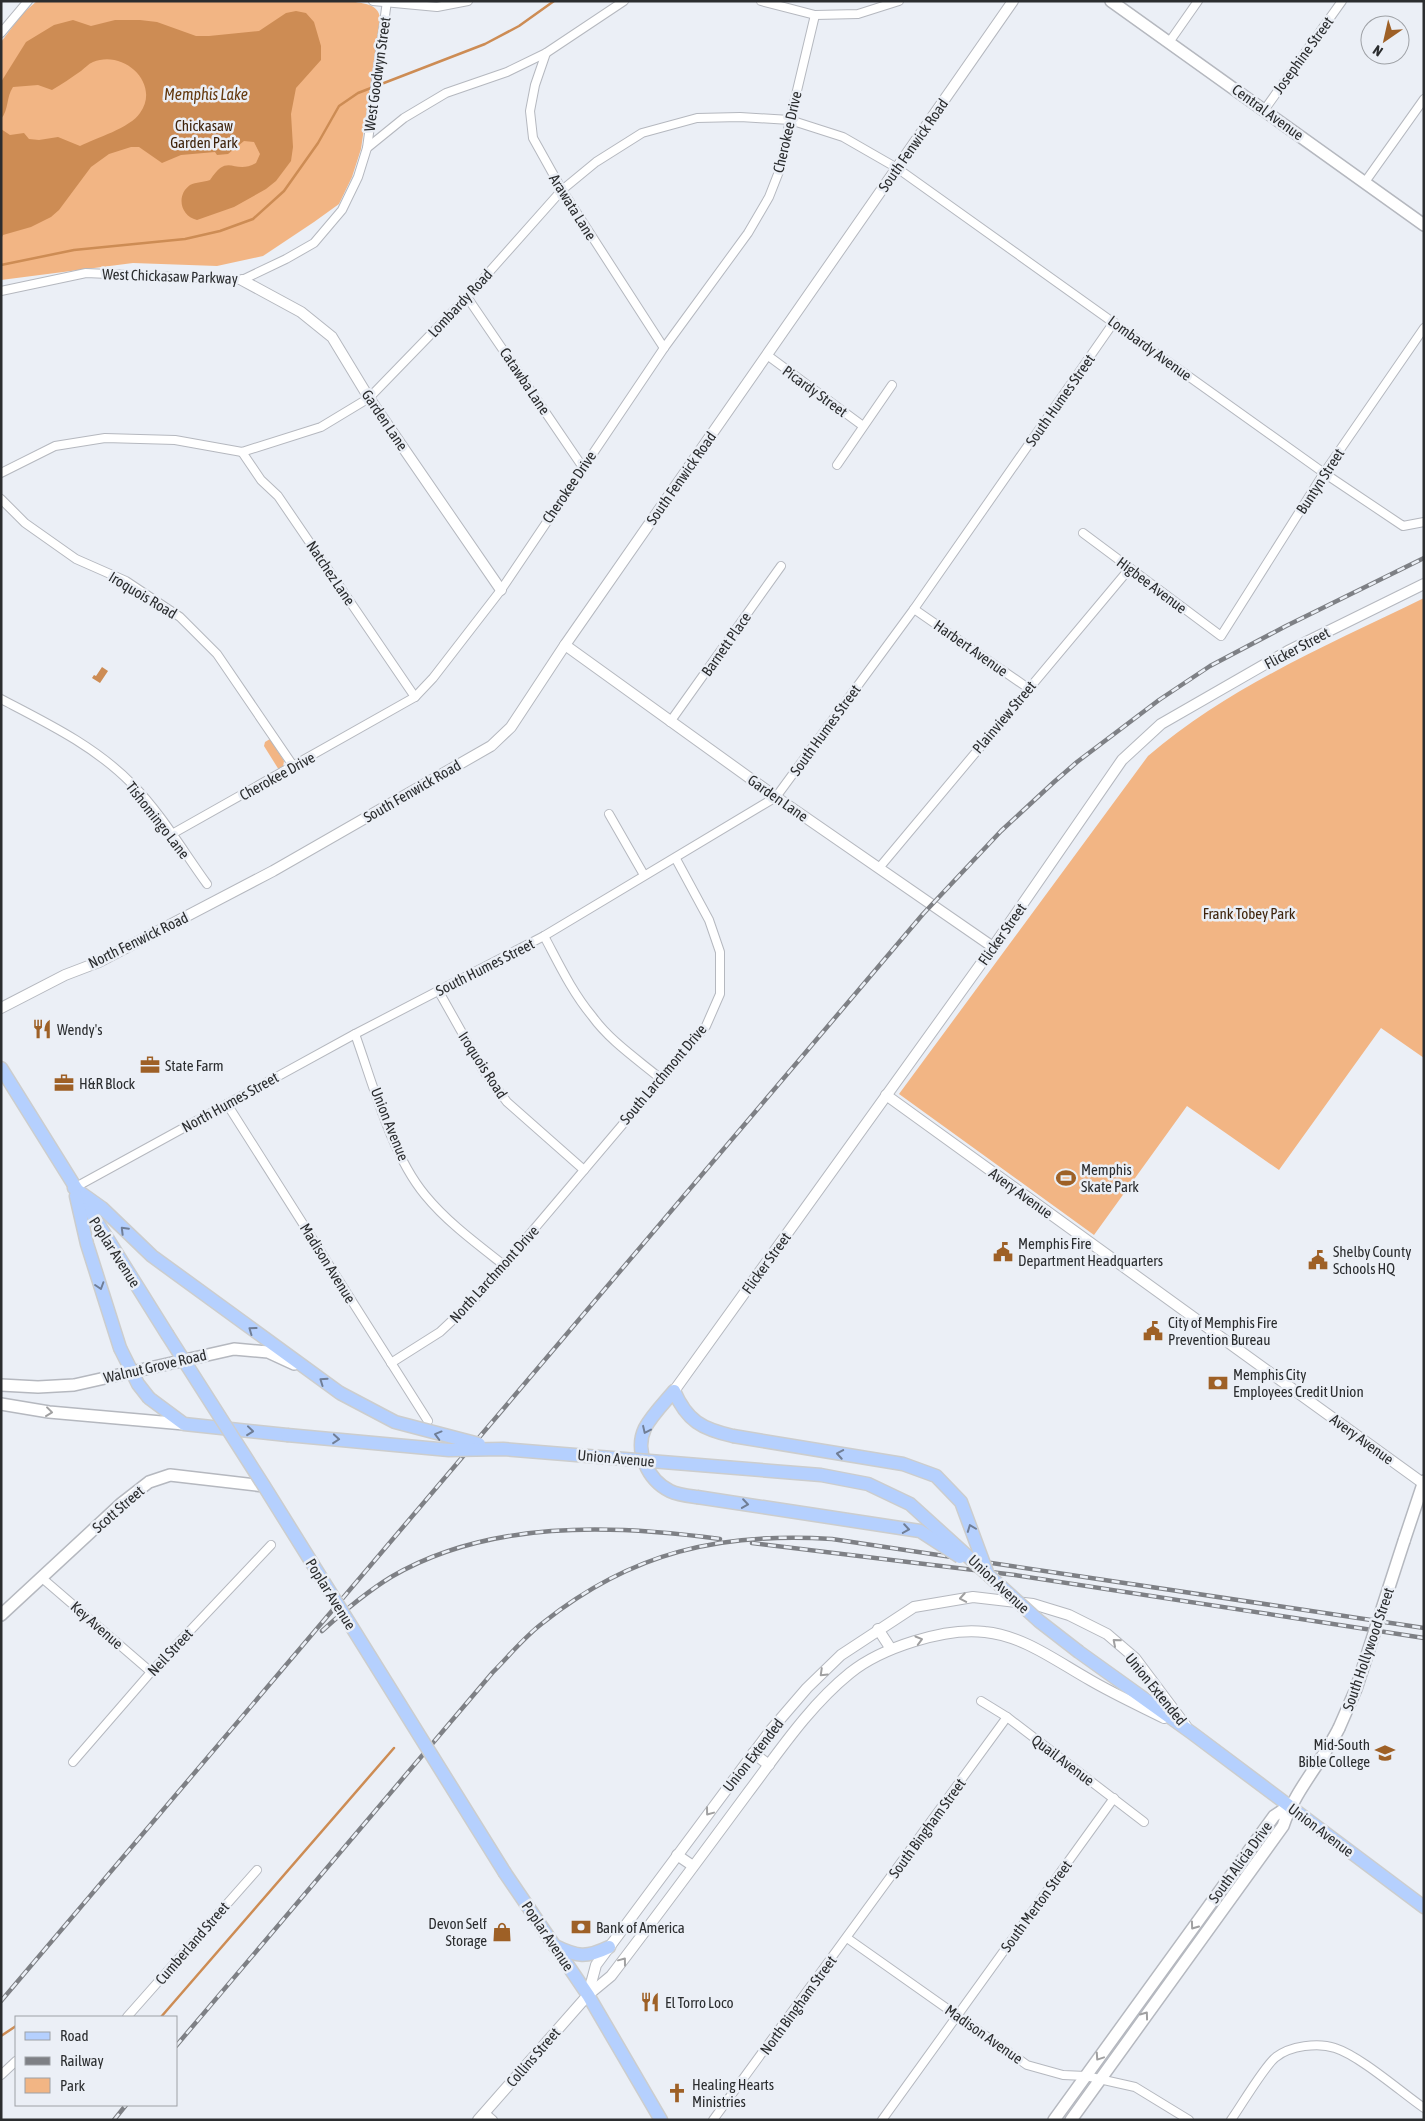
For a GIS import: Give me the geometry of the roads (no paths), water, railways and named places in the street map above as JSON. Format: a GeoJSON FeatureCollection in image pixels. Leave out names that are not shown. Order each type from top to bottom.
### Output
{"type":"FeatureCollection","features":[{"type":"Feature","properties":{"kind":"main road","name":"Central Avenue"},"geometry":{"type":"LineString","coordinates":[[1111,1],[1170,41],[1424,226]]}},
{"type":"Feature","properties":{"kind":"main road","name":"Poplar Avenue"},"geometry":{"type":"LineString","coordinates":[[1,1068],[74,1188],[264,1486],[505,1873],[588,1994],[660,2120]]}},
{"type":"Feature","properties":{"kind":"main road"},"geometry":{"type":"LineString","coordinates":[[74,1188],[87,1244],[120,1348],[138,1384],[149,1398],[184,1424]]}},
{"type":"Feature","properties":{"kind":"main road","name":"Union Avenue"},"geometry":{"type":"LineString","coordinates":[[74,1188],[102,1208],[152,1256],[340,1393],[383,1417],[410,1427],[503,1449]]}},
{"type":"Feature","properties":{"kind":"main road","name":"Walnut Grove Road"},"geometry":{"type":"LineString","coordinates":[[1,1385],[38,1388],[74,1385],[234,1348],[268,1352],[305,1369]]}},
{"type":"Feature","properties":{"kind":"main road"},"geometry":{"type":"LineString","coordinates":[[674,1390],[693,1421],[708,1429],[733,1436],[903,1464],[936,1476],[960,1502],[988,1574],[920,1531],[672,1492],[659,1484],[649,1472],[642,1456],[641,1442],[646,1428],[674,1390]]}},
{"type":"Feature","properties":{"kind":"main road"},"geometry":{"type":"LineString","coordinates":[[1,1404],[49,1412],[184,1424]]}},
{"type":"Feature","properties":{"kind":"main road","name":"Union Avenue"},"geometry":{"type":"LineString","coordinates":[[184,1424],[449,1450],[503,1449],[821,1475],[868,1484],[910,1504],[1039,1621],[1424,1907]]}},
{"type":"Feature","properties":{"kind":"main road","name":"Scott Street"},"geometry":{"type":"LineString","coordinates":[[1,1615],[122,1503],[149,1482],[170,1475],[264,1486]]}},
{"type":"Feature","properties":{"kind":"main road","name":"South Hollywood Street"},"geometry":{"type":"LineString","coordinates":[[1289,1806],[1324,1755],[1339,1728],[1356,1689],[1423,1483]]}},
{"type":"Feature","properties":{"kind":"main road","name":"South Alicia Drive"},"geometry":{"type":"LineString","coordinates":[[1054,2120],[1274,1816],[1289,1806]]}},
{"type":"Feature","properties":{"kind":"main road","name":"South Alicia Drive"},"geometry":{"type":"LineString","coordinates":[[1074,2116],[1282,1826],[1289,1806]]}},
{"type":"Feature","properties":{"kind":"main road"},"geometry":{"type":"LineString","coordinates":[[554,1946],[570,1953],[591,1956],[609,1947]]}},
{"type":"Feature","properties":{"kind":"street"},"geometry":{"type":"LineString","coordinates":[[1,33],[28,1]]}},
{"type":"Feature","properties":{"kind":"street"},"geometry":{"type":"LineString","coordinates":[[373,1],[437,7],[468,1]]}},
{"type":"Feature","properties":{"kind":"street"},"geometry":{"type":"LineString","coordinates":[[367,148],[404,118],[446,93],[506,72],[546,53],[624,1]]}},
{"type":"Feature","properties":{"kind":"street"},"geometry":{"type":"LineString","coordinates":[[761,1],[815,15],[858,14],[899,1]]}},
{"type":"Feature","properties":{"kind":"street","name":"South Fenwick Road"},"geometry":{"type":"LineString","coordinates":[[273,871],[491,746],[511,727],[565,645],[1013,1]]}},
{"type":"Feature","properties":{"kind":"street"},"geometry":{"type":"LineString","coordinates":[[1170,41],[1198,1]]}},
{"type":"Feature","properties":{"kind":"street","name":"Josephine Street"},"geometry":{"type":"LineString","coordinates":[[1264,109],[1342,1]]}},
{"type":"Feature","properties":{"kind":"street","name":"West Goodwyn Street"},"geometry":{"type":"LineString","coordinates":[[367,148],[373,93],[387,3]]}},
{"type":"Feature","properties":{"kind":"street","name":"Cherokee Drive"},"geometry":{"type":"LineString","coordinates":[[172,834],[416,697],[433,678],[500,590],[582,466],[664,348],[748,233],[769,197],[780,169],[815,15]]}},
{"type":"Feature","properties":{"kind":"street","name":"Arawata Lane"},"geometry":{"type":"LineString","coordinates":[[546,53],[535,85],[530,111],[533,138],[562,190],[664,348]]}},
{"type":"Feature","properties":{"kind":"street"},"geometry":{"type":"LineString","coordinates":[[1365,182],[1424,99]]}},
{"type":"Feature","properties":{"kind":"street","name":"Lombardy Road"},"geometry":{"type":"LineString","coordinates":[[1,473],[55,446],[105,438],[176,440],[242,452],[321,427],[369,398],[467,296],[562,190],[596,162],[642,133],[696,118],[740,116],[790,120],[843,137],[898,168]]}},
{"type":"Feature","properties":{"kind":"street","name":"West Chickasaw Parkway"},"geometry":{"type":"LineString","coordinates":[[1,291],[86,273],[242,280],[286,260],[314,243],[342,210],[358,177],[367,148]]}},
{"type":"Feature","properties":{"kind":"street","name":"Lombardy Avenue"},"geometry":{"type":"LineString","coordinates":[[898,168],[1324,473],[1404,525],[1424,522]]}},
{"type":"Feature","properties":{"kind":"street","name":"Garden Lane"},"geometry":{"type":"LineString","coordinates":[[242,280],[301,312],[332,337],[369,398],[500,590]]}},
{"type":"Feature","properties":{"kind":"street","name":"Catawba Lane"},"geometry":{"type":"LineString","coordinates":[[467,296],[582,466]]}},
{"type":"Feature","properties":{"kind":"street","name":"South Humes Street"},"geometry":{"type":"LineString","coordinates":[[387,1018],[544,936],[644,875],[676,859],[776,797],[914,609],[1114,322]]}},
{"type":"Feature","properties":{"kind":"street","name":"Buntyn Street"},"geometry":{"type":"LineString","coordinates":[[1221,636],[1324,473],[1424,328]]}},
{"type":"Feature","properties":{"kind":"street","name":"Picardy Street"},"geometry":{"type":"LineString","coordinates":[[766,356],[864,426]]}},
{"type":"Feature","properties":{"kind":"street","name":"Picardy Street"},"geometry":{"type":"LineString","coordinates":[[836,465],[892,385]]}},
{"type":"Feature","properties":{"kind":"street","name":"Natchez Lane"},"geometry":{"type":"LineString","coordinates":[[242,452],[261,480],[278,496],[416,697]]}},
{"type":"Feature","properties":{"kind":"street","name":"Iroquois Road"},"geometry":{"type":"LineString","coordinates":[[1,498],[25,523],[76,559],[126,581],[180,616],[217,654],[294,767]]}},
{"type":"Feature","properties":{"kind":"street","name":"Higbee Avenue"},"geometry":{"type":"LineString","coordinates":[[1083,533],[1221,636]]}},
{"type":"Feature","properties":{"kind":"street","name":"Barnett Place"},"geometry":{"type":"LineString","coordinates":[[670,722],[781,566]]}},
{"type":"Feature","properties":{"kind":"street","name":"Plainview Street"},"geometry":{"type":"LineString","coordinates":[[879,868],[1130,568]]}},
{"type":"Feature","properties":{"kind":"street","name":"Flicker Street"},"geometry":{"type":"LineString","coordinates":[[674,1390],[993,947],[1122,760],[1161,724],[1288,651],[1424,584]]}},
{"type":"Feature","properties":{"kind":"street","name":"Harbert Avenue"},"geometry":{"type":"LineString","coordinates":[[914,609],[1028,688]]}},
{"type":"Feature","properties":{"kind":"street","name":"Garden Lane"},"geometry":{"type":"LineString","coordinates":[[565,645],[776,797],[993,947]]}},
{"type":"Feature","properties":{"kind":"street","name":"Tishomingo Lane"},"geometry":{"type":"LineString","coordinates":[[1,699],[73,738],[108,762],[145,797],[207,884]]}},
{"type":"Feature","properties":{"kind":"street"},"geometry":{"type":"LineString","coordinates":[[609,814],[644,875]]}},
{"type":"Feature","properties":{"kind":"street","name":"South Larchmont Drive"},"geometry":{"type":"LineString","coordinates":[[584,1170],[706,1026],[720,994],[720,952],[710,920],[676,859]]}},
{"type":"Feature","properties":{"kind":"street","name":"North Fenwick Road"},"geometry":{"type":"LineString","coordinates":[[1,1008],[65,975],[99,962],[273,871]]}},
{"type":"Feature","properties":{"kind":"street"},"geometry":{"type":"LineString","coordinates":[[544,936],[575,993],[592,1018],[618,1044],[660,1079]]}},
{"type":"Feature","properties":{"kind":"street","name":"Iroquois Road"},"geometry":{"type":"LineString","coordinates":[[438,990],[483,1070],[507,1102],[584,1170]]}},
{"type":"Feature","properties":{"kind":"street","name":"North Humes Street"},"geometry":{"type":"LineString","coordinates":[[74,1188],[387,1018]]}},
{"type":"Feature","properties":{"kind":"street","name":"Union Avenue"},"geometry":{"type":"LineString","coordinates":[[355,1034],[399,1155],[424,1194],[456,1226],[505,1266]]}},
{"type":"Feature","properties":{"kind":"street","name":"Avery Avenue"},"geometry":{"type":"LineString","coordinates":[[886,1095],[1423,1483]]}},
{"type":"Feature","properties":{"kind":"street","name":"Madison Avenue"},"geometry":{"type":"LineString","coordinates":[[227,1104],[428,1421]]}},
{"type":"Feature","properties":{"kind":"street","name":"North Larchmont Drive"},"geometry":{"type":"LineString","coordinates":[[391,1362],[440,1332],[474,1300],[505,1266],[584,1170]]}},
{"type":"Feature","properties":{"kind":"street","name":"Neil Street"},"geometry":{"type":"LineString","coordinates":[[73,1762],[152,1672],[271,1546]]}},
{"type":"Feature","properties":{"kind":"street","name":"Key Avenue"},"geometry":{"type":"LineString","coordinates":[[42,1578],[152,1672]]}},
{"type":"Feature","properties":{"kind":"street","name":"Union Extended"},"geometry":{"type":"LineString","coordinates":[[588,1994],[596,1965],[753,1753],[807,1688],[841,1655],[914,1607],[973,1597],[1034,1604],[1069,1615],[1107,1634],[1135,1658],[1192,1733]]}},
{"type":"Feature","properties":{"kind":"street"},"geometry":{"type":"LineString","coordinates":[[878,1629],[891,1650]]}},
{"type":"Feature","properties":{"kind":"street","name":"Union Extended"},"geometry":{"type":"LineString","coordinates":[[588,1994],[611,1976],[769,1765],[823,1699],[850,1672],[891,1650],[947,1632],[984,1631],[1020,1639],[1092,1681],[1192,1733]]}},
{"type":"Feature","properties":{"kind":"street","name":"Quail Avenue"},"geometry":{"type":"LineString","coordinates":[[981,1701],[1007,1717],[1144,1822]]}},
{"type":"Feature","properties":{"kind":"street","name":"South Bingham Street"},"geometry":{"type":"LineString","coordinates":[[846,1938],[1007,1717]]}},
{"type":"Feature","properties":{"kind":"street"},"geometry":{"type":"LineString","coordinates":[[753,1753],[769,1765]]}},
{"type":"Feature","properties":{"kind":"street","name":"South Merton Street"},"geometry":{"type":"LineString","coordinates":[[882,2120],[1114,1798]]}},
{"type":"Feature","properties":{"kind":"street"},"geometry":{"type":"LineString","coordinates":[[678,1854],[693,1866]]}},
{"type":"Feature","properties":{"kind":"street","name":"Cumberland Street"},"geometry":{"type":"LineString","coordinates":[[128,2016],[257,1870]]}},
{"type":"Feature","properties":{"kind":"street","name":"Madison Avenue"},"geometry":{"type":"LineString","coordinates":[[846,1938],[1028,2065],[1063,2075],[1100,2078],[1135,2086],[1188,2120]]}},
{"type":"Feature","properties":{"kind":"street","name":"North Bingham Street"},"geometry":{"type":"LineString","coordinates":[[713,2120],[846,1938]]}},
{"type":"Feature","properties":{"kind":"street","name":"Collins Street"},"geometry":{"type":"LineString","coordinates":[[485,2117],[588,1994]]}},
{"type":"Feature","properties":{"kind":"street"},"geometry":{"type":"LineString","coordinates":[[1231,2120],[1275,2057],[1290,2050],[1311,2045],[1334,2047],[1354,2058],[1424,2108]]}},
{"type":"Feature","properties":{"kind":"street"},"geometry":{"type":"LineString","coordinates":[[1,2075],[15,2062]]}},
{"type":"Feature","properties":{"kind":"water","name":"Memphis Lake"},"geometry":{"type":"Polygon","coordinates":[[[296,11],[306,13],[314,22],[321,46],[321,60],[296,88],[291,114],[293,147],[291,161],[276,181],[266,189],[234,207],[197,220],[187,214],[182,205],[183,194],[186,189],[192,184],[210,180],[216,171],[227,165],[242,167],[256,163],[260,154],[254,142],[244,141],[228,154],[217,155],[215,152],[181,155],[162,163],[139,147],[131,147],[109,154],[91,167],[59,210],[51,217],[31,227],[3,235],[1,239],[1,129],[10,135],[24,133],[29,139],[39,140],[58,137],[80,146],[129,123],[140,113],[145,102],[146,91],[143,81],[136,72],[116,60],[105,59],[91,63],[52,90],[38,85],[13,87],[1,119],[1,82],[26,42],[54,25],[73,20],[91,26],[115,20],[157,22],[196,36],[209,36],[259,31],[286,13],[296,11]]]}},
{"type":"Feature","properties":{"kind":"water"},"geometry":{"type":"Polygon","coordinates":[[[102,667],[108,671],[100,683],[92,678],[94,675],[96,676],[102,667]]]}},
{"type":"Feature","properties":{"kind":"waterway"},"geometry":{"type":"LineString","coordinates":[[1,265],[74,250],[185,239],[220,231],[253,219],[284,191],[318,143],[339,106],[358,93],[485,44],[519,26],[554,1]]}},
{"type":"Feature","properties":{"kind":"waterway"},"geometry":{"type":"LineString","coordinates":[[162,2016],[394,1748]]}},
{"type":"Feature","properties":{"kind":"waterway"},"geometry":{"type":"LineString","coordinates":[[1,2036],[15,2027]]}},
{"type":"Feature","properties":{"kind":"railway"},"geometry":{"type":"LineString","coordinates":[[1,2001],[923,914],[1001,831],[1077,762],[1159,700],[1210,666],[1424,558]]}},
{"type":"Feature","properties":{"kind":"railway"},"geometry":{"type":"LineString","coordinates":[[322,1631],[355,1602],[391,1577],[429,1558],[468,1545],[509,1536],[551,1531],[594,1529],[679,1534],[720,1539]]}},
{"type":"Feature","properties":{"kind":"railway"},"geometry":{"type":"LineString","coordinates":[[178,2044],[517,1646],[537,1628],[577,1598],[645,1563],[679,1552],[715,1544],[753,1539],[832,1539],[1424,1628]]}},
{"type":"Feature","properties":{"kind":"railway"},"geometry":{"type":"LineString","coordinates":[[752,1543],[1015,1575],[1424,1638]]}},
{"type":"Feature","properties":{"kind":"railway"},"geometry":{"type":"LineString","coordinates":[[114,2120],[125,2106]]}},
{"type":"Feature","properties":{"kind":"place","name":"Wendy's"},"geometry":{"type":"Point","coordinates":[42,1029]}},
{"type":"Feature","properties":{"kind":"place","name":"State Farm"},"geometry":{"type":"Point","coordinates":[150,1065]}},
{"type":"Feature","properties":{"kind":"place","name":"H&R Block"},"geometry":{"type":"Point","coordinates":[64,1083]}},
{"type":"Feature","properties":{"kind":"place","name":"Memphis Skate Park"},"geometry":{"type":"Point","coordinates":[1066,1178]}},
{"type":"Feature","properties":{"kind":"place","name":"Memphis Fire Department Headquarters"},"geometry":{"type":"Point","coordinates":[1003,1252]}},
{"type":"Feature","properties":{"kind":"place","name":"Shelby County Schools HQ"},"geometry":{"type":"Point","coordinates":[1318,1260]}},
{"type":"Feature","properties":{"kind":"place","name":"City of Memphis Fire Prevention Bureau"},"geometry":{"type":"Point","coordinates":[1153,1331]}},
{"type":"Feature","properties":{"kind":"place","name":"Memphis City Employees Credit Union"},"geometry":{"type":"Point","coordinates":[1218,1383]}},
{"type":"Feature","properties":{"kind":"place","name":"Mid-South Bible College"},"geometry":{"type":"Point","coordinates":[1385,1753]}},
{"type":"Feature","properties":{"kind":"place","name":"Bank of America"},"geometry":{"type":"Point","coordinates":[581,1927]}},
{"type":"Feature","properties":{"kind":"place","name":"Devon Self Storage"},"geometry":{"type":"Point","coordinates":[502,1932]}},
{"type":"Feature","properties":{"kind":"place","name":"El Torro Loco"},"geometry":{"type":"Point","coordinates":[650,2002]}},
{"type":"Feature","properties":{"kind":"place","name":"Healing Hearts Ministries"},"geometry":{"type":"Point","coordinates":[677,2093]}},
{"type":"Feature","properties":{"kind":"park label","name":"Chickasaw Garden Park"},"geometry":{"type":"Point","coordinates":[204,134]}},
{"type":"Feature","properties":{"kind":"park label","name":"Frank Tobey Park"},"geometry":{"type":"Point","coordinates":[1249,913]}}]}
